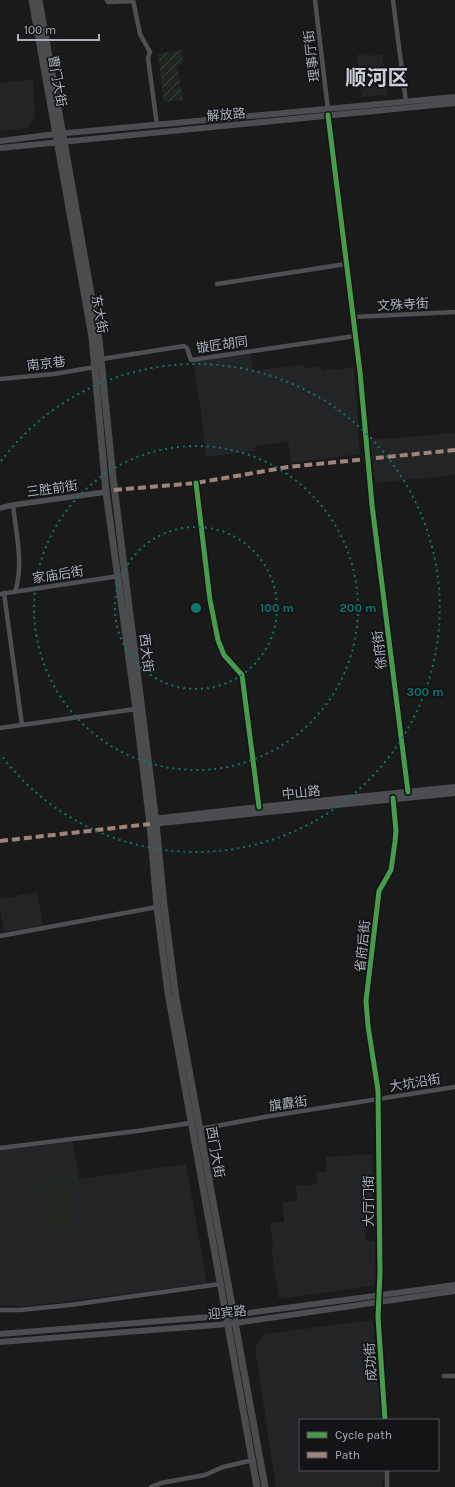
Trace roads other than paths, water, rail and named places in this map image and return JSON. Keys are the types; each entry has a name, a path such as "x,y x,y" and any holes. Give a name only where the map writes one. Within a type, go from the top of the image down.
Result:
{"main road":[{"name":"曹门大街","path":"32,0 61,142"},
{"name":"曹门大街","path":"39,0 59,134"},
{"name":"解放路","path":"0,148 328,113 406,102 455,98"},
{"name":"解放路","path":"0,141 157,125 455,103"},
{"name":"东大街","path":"61,142 97,324 102,359 114,490"},
{"name":"东大街","path":"61,142 91,329 106,492"},
{"name":"西大街","path":"114,490 153,822"},
{"name":"西大街","path":"106,492 153,822"},
{"name":"中山路","path":"153,822 259,807 455,787"},
{"name":"中山路","path":"153,822 455,793"},
{"name":"西门大街","path":"153,822 157,907 168,993 220,1284 232,1324 265,1487"},
{"name":"西门大街","path":"153,822 171,961 184,1045 200,1129 230,1316"},
{"name":"迎宾路","path":"0,1342 232,1324 455,1285"},
{"name":"迎宾路","path":"0,1334 230,1316 455,1291"},
{"name":"西门大街","path":"232,1324 257,1487"}],"street":[{"path":"107,0 108,2 112,3 133,0 140,34 150,52 148,58 157,125"},
{"name":"理事厅街","path":"315,0 328,113"},
{"path":"393,0 406,102"},
{"name":"徐府街","path":"328,113 360,372 367,458 408,792"},
{"path":"217,284 346,264"},
{"name":"文殊寺街","path":"353,317 455,312"},
{"name":"镟匠胡同","path":"102,359 184,346 187,348 191,360 355,336"},
{"name":"南京巷","path":"0,379 62,373 95,367"},
{"path":"196,483 210,600 218,640 224,655 242,675 259,807"},
{"name":"三胜前街","path":"0,508 106,492"},
{"path":"13,505 19,565 18,583 15,592"},
{"name":"家庙后街","path":"2,594 119,576"},
{"path":"2,594 22,725"},
{"path":"0,728 136,709"},
{"name":"省府后街","path":"379,1099 368,1026 366,1001 379,891 390,870 395,842 396,831 393,798"},
{"path":"0,936 157,907"},
{"name":"大坑沿街","path":"379,1099 455,1087"},
{"name":"旗纛街","path":"200,1129 270,1116 379,1099"},
{"name":"大厅门街","path":"378,1299 380,1273 379,1099"},
{"path":"0,1148 191,1123"},
{"path":"0,1310 20,1310 70,1305 220,1284"},
{"name":"成功街","path":"378,1299 385,1419"},
{"path":"444,1376 455,1376"},
{"path":"151,1487 205,1475 224,1467 253,1460"},
{"path":"387,1471 387,1487"}],"district":[{"name":"顺河区","path":"377,78"}]}
